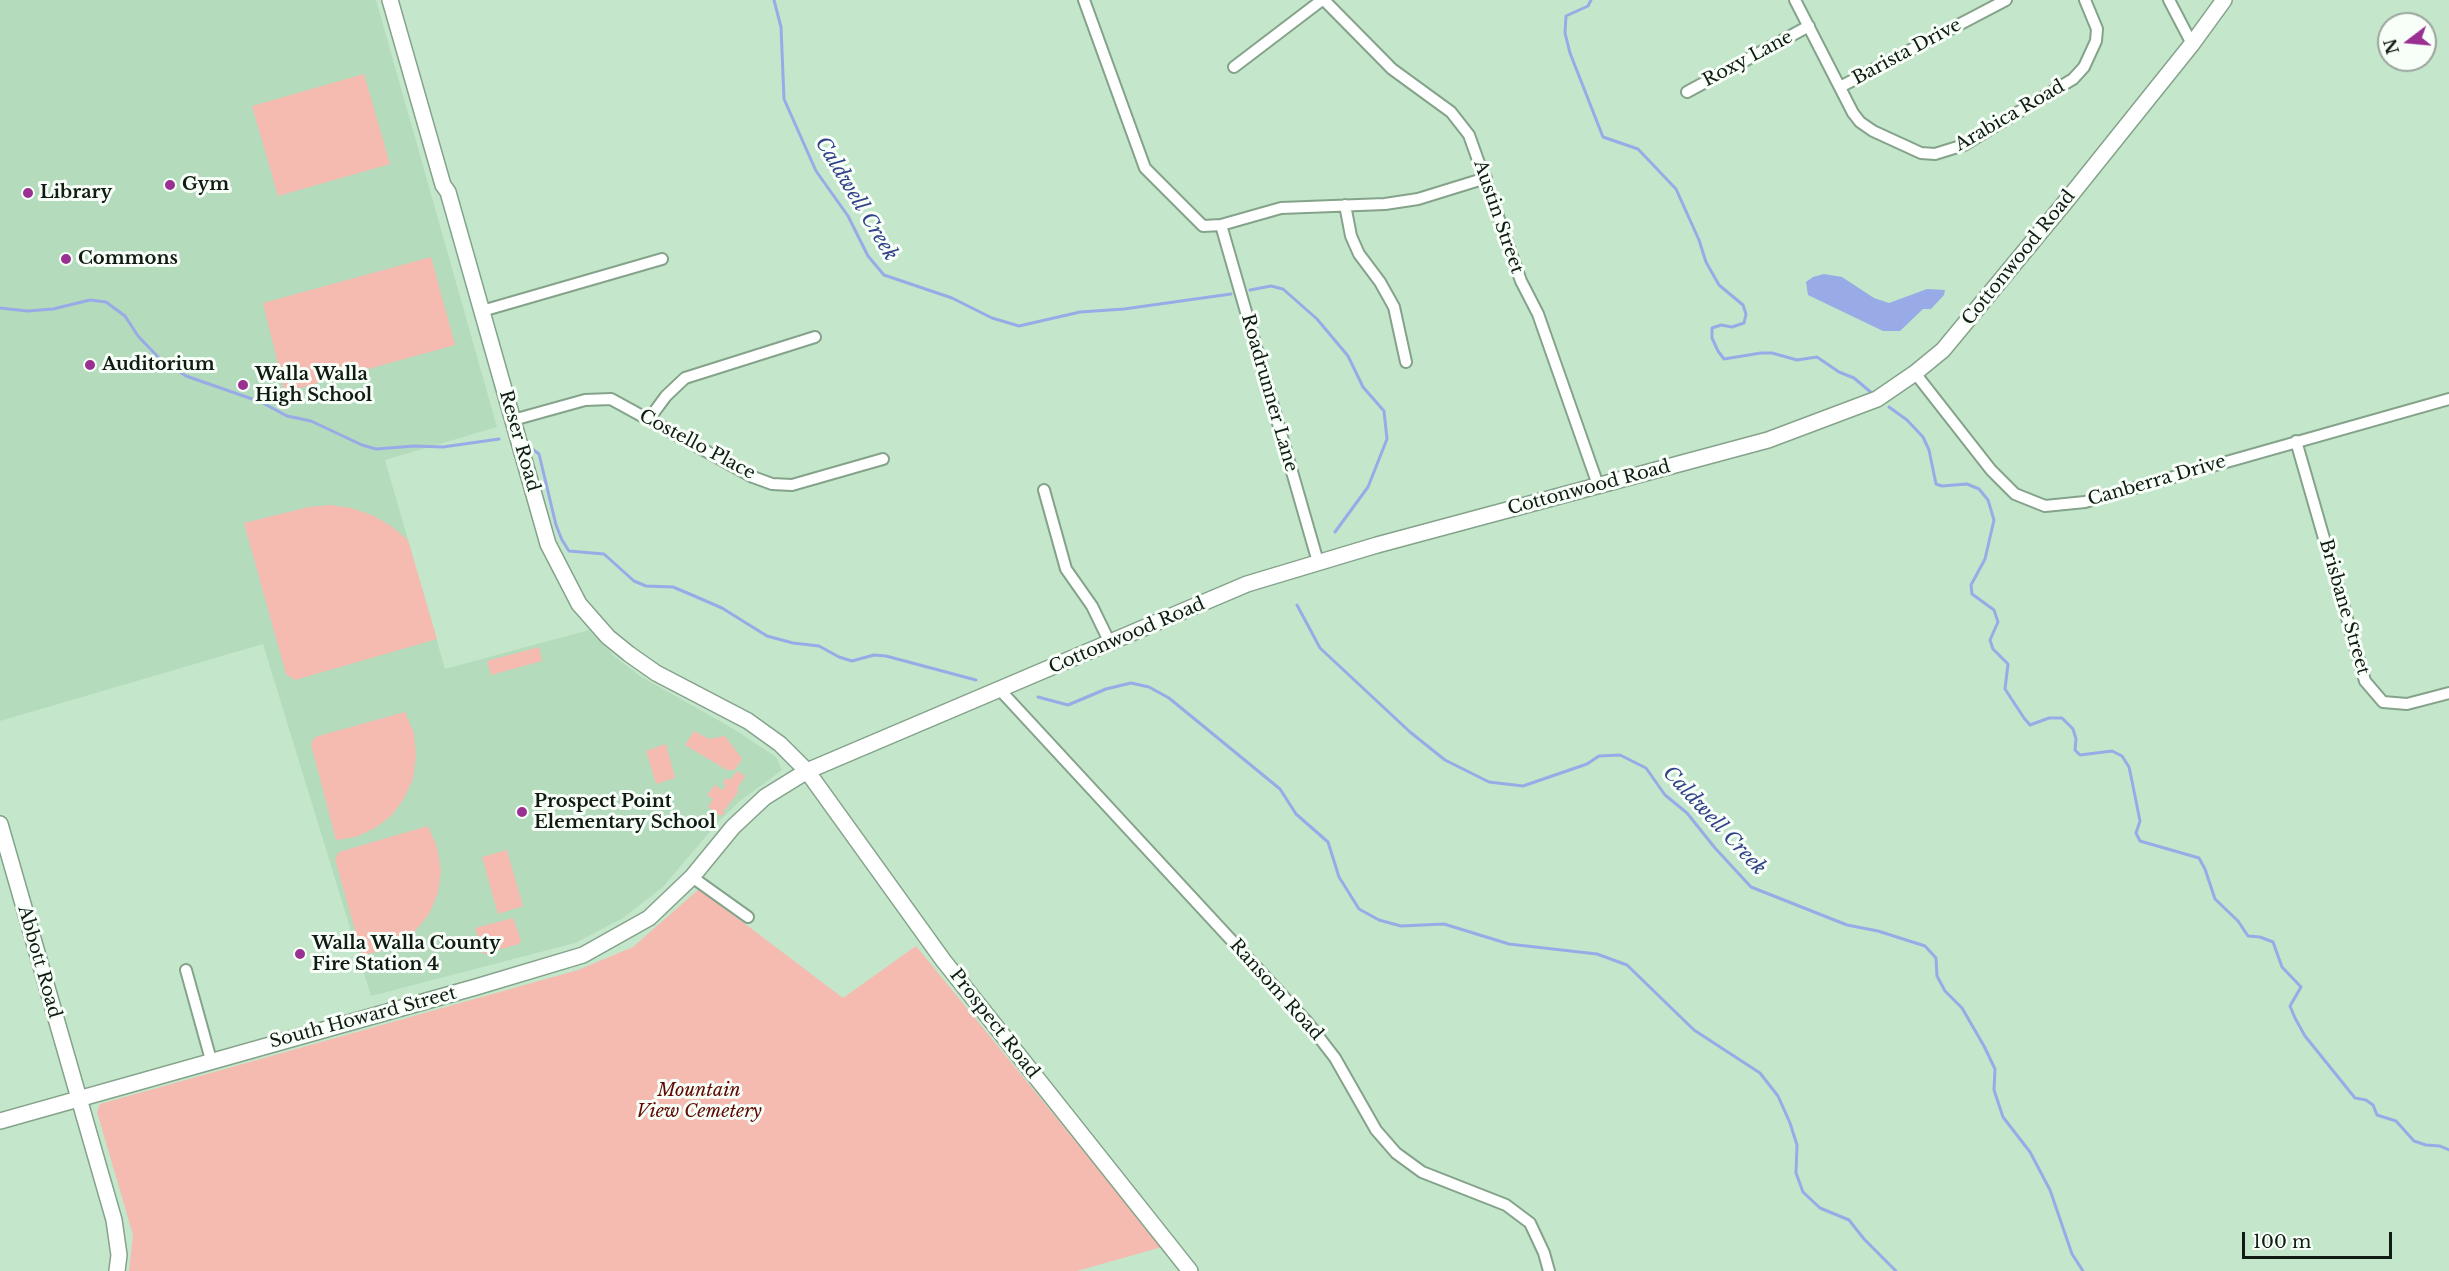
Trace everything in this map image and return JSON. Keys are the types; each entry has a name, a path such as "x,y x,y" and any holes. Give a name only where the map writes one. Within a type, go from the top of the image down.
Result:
{"main road":[{"name":"Reser Road","path":"390,0 548,544 579,604 608,637 629,654 656,673 748,721 780,744 807,771"},
{"name":"Cottonwood Road","path":"807,771 1247,584 1318,562 1768,440 1877,399 1943,350 1998,286 2192,44 2224,0"},
{"name":"South Howard Street","path":"0,1121 583,955 650,918 692,877 733,827 765,797 807,771"},
{"name":"Prospect Road","path":"807,771 943,960 1190,1271"},
{"name":"Abbott Road","path":"0,824 114,1220 119,1255 117,1271"}],"street":[{"path":"1084,0 1145,168 1203,226 1221,225 1281,208 1418,200 1486,178"},
{"path":"1234,67 1323,0"},
{"name":"Austin Street","path":"1323,0 1392,69 1451,112 1469,135 1521,281 1538,314 1598,485"},
{"name":"Arabica Road","path":"1795,0 1853,113 1860,122 1873,131 1921,153 1935,154 1964,145 2073,79 2084,67 2096,41 2097,29 2085,0"},
{"name":"Barista Drive","path":"1840,87 2006,0"},
{"path":"2169,0 2192,44"},
{"name":"Roxy Lane","path":"1688,92 1809,26"},
{"path":"1345,205 1351,236 1359,254 1380,282 1394,307 1406,362"},
{"name":"Roadrunner Lane","path":"1221,225 1318,562"},
{"path":"482,311 662,259"},
{"path":"650,419 666,396 686,378 815,337"},
{"name":"Canberra Drive","path":"1915,373 1991,470 2015,494 2045,506 2085,502 2449,399"},
{"name":"Costello Place","path":"513,420 585,400 611,399 753,477 772,484 792,485 883,459"},
{"name":"Brisbane Street","path":"2296,441 2365,681 2383,702 2408,705 2449,693"},
{"path":"1044,490 1066,569 1092,606 1110,643"},
{"name":"Ransom Road","path":"1000,690 1308,1023 1335,1059 1376,1130 1396,1153 1422,1172 1506,1205 1530,1223 1544,1253 1549,1271"},
{"path":"692,877 748,917"},
{"path":"186,970 211,1060"}],"shaded area":[{"name":"Walla Walla High School","path":"0,0 376,0 497,427 385,460 445,669 589,630 614,656 640,676 732,728 776,757 782,770 740,801 718,822 663,887 623,918 575,943 371,996 263,644 0,721"}],"green space":[{"path":"364,74 390,164 278,196 252,106"},
{"path":"431,257 455,345 285,392 263,303"},
{"path":"330,505 351,508 372,515 391,526 408,540 437,639 295,680 286,674 244,523 309,507"},
{"path":"539,647 542,661 491,675 487,661"},
{"path":"405,712 414,733 416,756 413,779 403,800 391,816 375,828 356,837 336,840 311,744 315,737"},
{"path":"694,731 709,739 725,736 742,759 735,770 727,770 685,745"},
{"path":"666,744 675,778 656,784 646,751"},
{"path":"737,771 745,776 737,789 739,791 724,811 724,815 719,815 708,807 713,799 707,795 715,785 722,790 726,786 723,783 726,778 730,780"},
{"path":"428,826 437,847 441,870 438,893 429,914 416,930 400,943 382,951 362,955 335,859 339,852"},
{"path":"507,850 523,906 498,914 482,857"},
{"name":"Mountain View Cemetery","path":"699,889 843,998 916,946 1162,1247 1077,1271 129,1271 133,1235 97,1112 100,1104 578,970 633,947"},
{"path":"513,918 521,940 519,944 483,954 475,928"}],"water":[{"path":"1824,274 1842,277 1874,298 1889,303 1927,289 1945,290 1944,295 1931,309 1923,309 1900,331 1883,331 1808,295 1806,282"}],"waterway":[{"name":"Caldwell Creek","path":"774,0 781,27 784,99 816,171 848,216 868,256 884,275 952,298 992,318 1019,326 1080,312 1124,309 1231,294"},
{"path":"1591,0 1588,6 1566,16 1565,33 1570,53 1603,137 1638,149 1676,189 1699,240 1706,262 1719,285 1743,305 1746,314 1744,323 1732,327 1721,325 1712,328 1712,338 1718,351 1724,359 1761,353 1772,353 1797,360 1817,357 1839,372 1854,378 1873,394"},
{"name":"Caldwell Creek","path":"1250,290 1271,286 1283,289 1317,319 1348,356 1363,387 1384,411 1387,439 1368,487 1335,532"},
{"path":"0,308 27,311 53,309 90,300 106,302 125,316 138,336 159,358 186,376 261,402 287,416 311,421 362,445 376,449 414,446 443,447 499,439"},
{"path":"1889,407 1907,420 1923,437 1929,450 1936,484 1942,486 1967,484 1979,489 1988,500 1994,520 1985,559 1971,585 1972,594 1994,610 1998,622 1990,640 1993,649 2008,664 2005,689 2024,718 2030,725 2049,718 2062,718 2073,729 2076,739 2075,750 2080,755 2112,751 2122,756 2129,767 2132,781 2140,821 2136,833 2140,841 2199,858 2215,899 2238,921 2248,936 2260,937 2273,942 2282,967 2301,987 2290,1006 2295,1018 2305,1036 2355,1098 2366,1100 2373,1105 2377,1115 2396,1121 2414,1141 2449,1150"},
{"path":"531,448 539,454 556,525 569,551 604,554 634,581 646,586 673,587 722,608 767,636 793,643 819,646 852,661 874,655 886,656 976,680"},
{"name":"Caldwell Creek","path":"1297,605 1320,648 1410,732 1445,760 1489,782 1523,786 1587,764 1599,756 1620,755 1646,768 1665,795 1687,813 1751,887 1847,925 1878,931 1925,946 1936,958 1937,976 1945,991 1962,1008 1984,1046 1995,1069 1994,1090 2003,1117 2030,1152 2050,1190 2072,1254 2083,1271"},
{"path":"1038,697 1068,705 1106,689 1131,683 1149,687 1169,698 1280,789 1296,814 1328,842 1339,877 1359,909 1379,920 1401,926 1444,924 1509,944 1597,954 1627,965 1694,1030 1760,1073 1778,1096 1790,1123 1797,1145 1796,1173 1803,1192 1820,1208 1849,1220 1864,1239 1896,1271"}],"place":[{"name":"Gym","path":"170,185"},
{"name":"Library","path":"28,193"},
{"name":"Commons","path":"66,259"},
{"name":"Auditorium","path":"90,365"},
{"name":"Walla Walla High School","path":"243,385"},
{"name":"Prospect Point Elementary School","path":"522,812"},
{"name":"Walla Walla County Fire Station 4","path":"300,954"}]}
